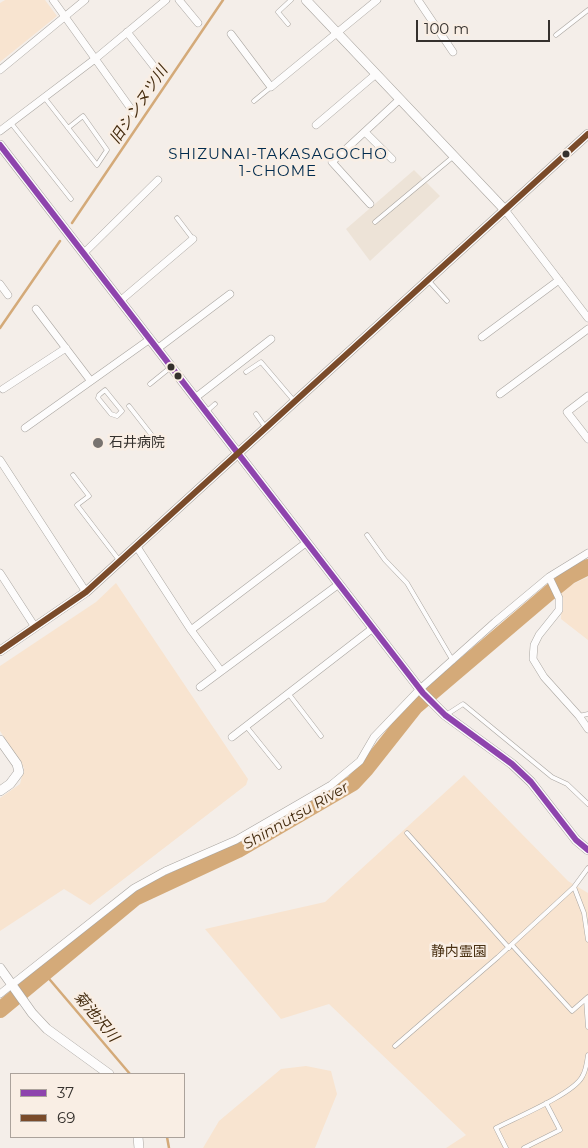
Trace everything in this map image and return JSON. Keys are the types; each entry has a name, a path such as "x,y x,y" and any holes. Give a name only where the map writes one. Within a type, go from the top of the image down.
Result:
{"street":[{"path":"53,0 134,113"},
{"path":"0,70 85,0"},
{"path":"0,131 95,58 166,0"},
{"path":"179,0 198,23"},
{"path":"306,0 505,210 588,318"},
{"path":"231,34 271,87 377,0"},
{"path":"418,0 453,52"},
{"path":"127,32 159,73"},
{"path":"316,125 376,74"},
{"path":"370,204 332,162 400,99"},
{"path":"365,132 392,159"},
{"path":"0,651 86,592 588,134"},
{"path":"0,145 422,691 445,715 512,764 531,782 576,840 588,850"},
{"path":"84,253 158,180"},
{"path":"120,301 193,239"},
{"path":"482,337 559,280"},
{"path":"0,284 8,295"},
{"path":"157,349 230,294"},
{"path":"36,309 90,380"},
{"path":"500,394 588,329"},
{"path":"25,428 150,339"},
{"path":"195,398 270,339"},
{"path":"3,389 66,348"},
{"path":"588,396 567,412 588,439"},
{"path":"0,460 86,592"},
{"path":"192,630 307,542"},
{"path":"137,547 221,671"},
{"path":"0,994 134,888 165,871 236,840 331,785 360,762 374,737 495,622 588,553"},
{"path":"0,573 35,627"},
{"path":"550,580 559,598 559,610 538,635 534,646 533,659 544,677 580,716 588,729"},
{"path":"200,687 339,584"},
{"path":"232,737 373,628"},
{"path":"0,740 17,764 19,772 16,779 0,791"},
{"path":"0,968 22,1001 47,1029 108,1073"}],"lane":[{"path":"288,24 278,12 291,0"},
{"path":"556,35 588,10"},
{"path":"254,101 271,87"},
{"path":"44,97 68,128 97,165 107,150 83,116 68,128"},
{"path":"10,123 71,199"},
{"path":"375,222 454,156"},
{"path":"177,218 193,239"},
{"path":"428,280 447,301"},
{"path":"246,372 262,362 295,402"},
{"path":"150,384 171,367"},
{"path":"105,390 122,411 116,416 111,414 98,398 98,395 105,390"},
{"path":"206,412 215,404"},
{"path":"128,406 161,446"},
{"path":"256,414 266,428"},
{"path":"73,475 89,496 77,505 120,562"},
{"path":"367,535 385,560 406,583 453,661"},
{"path":"288,693 322,736"},
{"path":"445,715 463,704 552,777 567,784 588,804"},
{"path":"580,716 588,714"},
{"path":"246,726 279,767"},
{"path":"407,833 572,1011 587,998"},
{"path":"395,1046 510,946 574,887 588,868"},
{"path":"574,887 584,913 588,940"},
{"path":"587,998 588,1026"},
{"path":"506,1148 496,1128 568,1092 582,1079 588,1055"},
{"path":"524,1148 560,1130 546,1103"}],"shaded area":[{"path":"414,170 440,196 370,261 346,229"}],"green space":[{"path":"5,0 45,0 57,16 0,62 0,3"},
{"path":"588,577 588,640 561,619 562,589"},
{"path":"116,583 248,779 246,785 90,905 64,889 0,931 0,798 20,784 24,768 0,731 0,666 96,602"},
{"name":"静内霊園","path":"464,775 568,881 588,893 588,1148 446,1148 466,1135 329,1004 281,1019 205,929 325,902"},
{"path":"306,1066 331,1071 337,1094 315,1148 203,1148 219,1121 281,1069"}],"waterway":[{"name":"旧シンヌツ川","path":"72,223 223,0"},
{"name":"旧シンヌツ川","path":"0,328 60,241"},
{"name":"Shinnutsu River","path":"0,1010 135,898 238,850 353,783 415,707 570,576 588,567"},
{"name":"菊池沢川","path":"45,974 129,1073"},
{"name":"菊池沢川","path":"167,1138 169,1148"}],"transit line":[{"name":"69","path":"0,651 86,592 588,134"},
{"name":"37","path":"0,145 423,693 445,715 512,764 531,782 576,840 588,850"}],"place":[{"name":"石井病院","path":"98,443"}],"district":[{"name":"SHIZUNAI-TAKASAGOCHO 1-CHOME","path":"278,164"}]}
